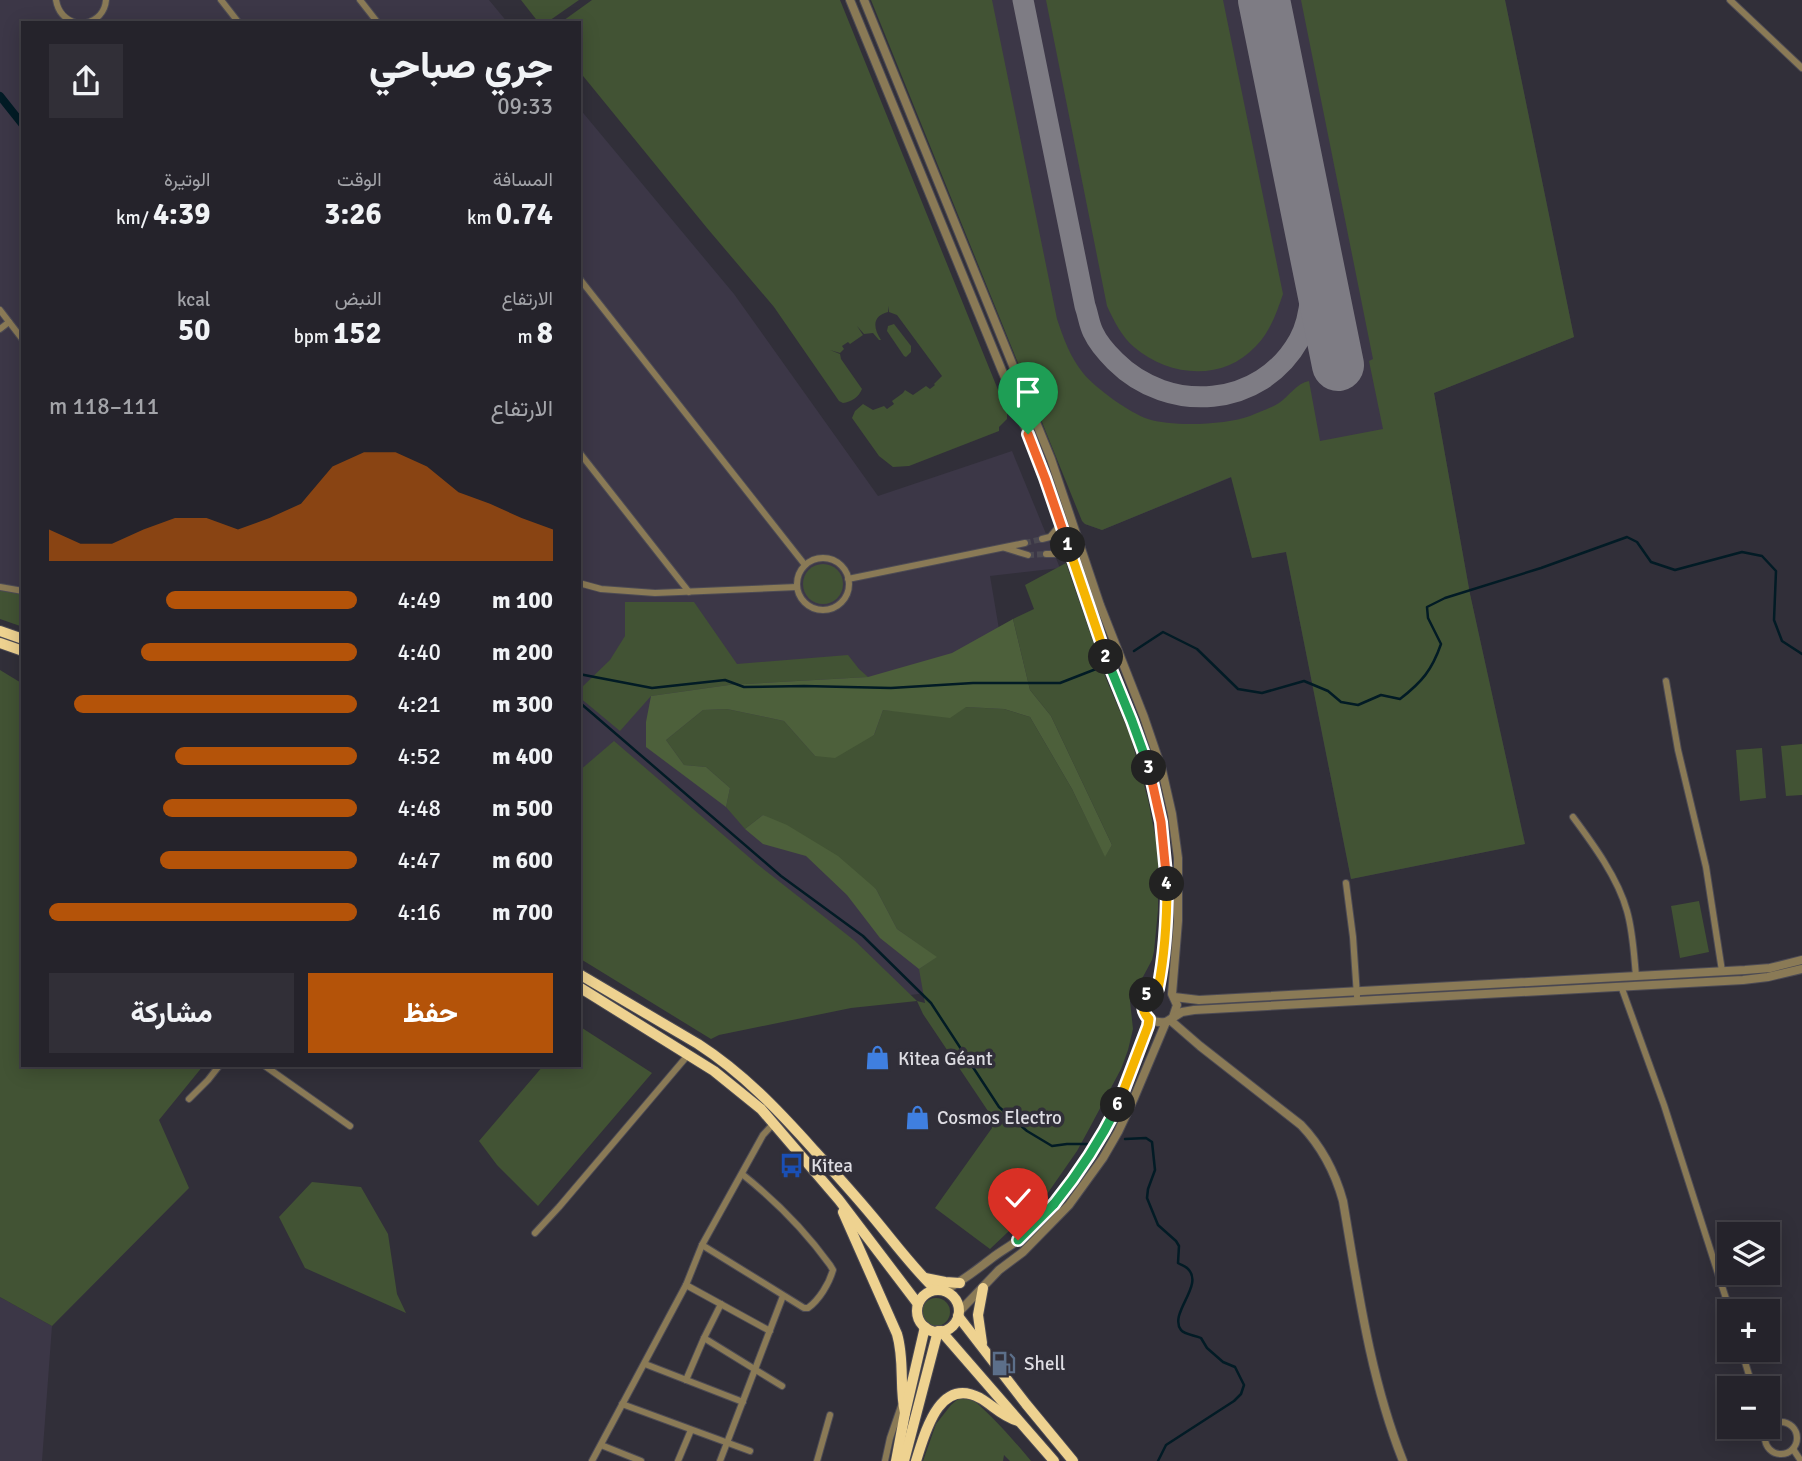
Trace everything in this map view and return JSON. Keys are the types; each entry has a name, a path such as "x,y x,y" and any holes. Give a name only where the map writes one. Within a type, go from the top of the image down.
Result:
{"highway":[{"path":"0,631 21,638"},
{"path":"0,643 21,650"},
{"path":"581,975 717,1056 773,1105 820,1156 923,1278 954,1297 958,1305 958,1315 951,1326 939,1331"},
{"path":"581,988 728,1081 761,1109 839,1200 918,1304"},
{"path":"839,1200 897,1334 903,1361 902,1402 905,1413"},
{"path":"923,1278 960,1283"},
{"path":"983,1289 978,1315 984,1349"},
{"path":"940,1290 925,1294 918,1304 920,1322 925,1327 939,1331 1054,1461"},
{"path":"958,1315 1026,1405 1073,1461"},
{"path":"896,1461 925,1327"},
{"path":"904,1461 939,1331"},
{"path":"916,1461 934,1413 950,1395 972,1395 1003,1415 1021,1422"}],"street":[{"path":"56,0 60,13 71,21"},
{"path":"98,20 106,0"},
{"path":"221,0 237,21"},
{"path":"360,0 376,21"},
{"path":"850,0 1023,421 1101,645 1141,744 1158,802 1167,883 1166,938 1158,989"},
{"path":"864,0 1056,473 1113,640 1156,749 1168,792 1179,880 1173,995 1177,1005 1118,1132 1069,1205 1023,1252 999,1270 958,1315"},
{"path":"1730,0 1802,68"},
{"path":"581,281 805,565"},
{"path":"0,310 21,337"},
{"path":"0,329 9,322"},
{"path":"1023,421 1033,416"},
{"path":"1028,434 1038,429"},
{"path":"581,455 690,592"},
{"path":"1061,524 1046,538 1068,547"},
{"path":"848,579 1025,543"},
{"path":"1004,547 1028,555"},
{"path":"1046,554 1064,554 1072,559"},
{"path":"819,558 841,565 848,579 849,587 842,602 827,610 811,607 799,596 798,575 805,565 819,558"},
{"path":"581,584 625,592 797,587"},
{"path":"0,587 21,591"},
{"path":"1666,681 1678,750 1706,867 1722,971"},
{"path":"1573,817 1600,855 1624,901 1630,925 1636,976"},
{"path":"1346,883 1357,1001"},
{"path":"1802,960 1770,968 1199,1000 1158,989 1150,992 1144,999 1144,1012 1149,1019 1157,1023 1182,1012 1195,1010 1743,980 1802,969"},
{"path":"1621,986 1664,1105 1726,1299"},
{"path":"940,1290 960,1283 1018,1240 1054,1205 1102,1138 1118,1105 1149,1019"},
{"path":"1169,1020 1301,1125 1331,1166 1343,1201 1372,1361 1384,1407 1403,1461"},
{"path":"535,1233 688,1055"},
{"path":"189,1099 218,1067"},
{"path":"266,1067 350,1126"},
{"path":"592,1461 686,1285 702,1245 763,1135 774,1123"},
{"path":"702,1245 804,1308 817,1300 831,1278 833,1270 805,1233 783,1209 742,1174"},
{"path":"686,1285 770,1331"},
{"path":"720,1461 783,1296"},
{"path":"686,1380 721,1304"},
{"path":"704,1338 782,1386"},
{"path":"645,1364 743,1402"},
{"path":"885,1461 902,1402"},
{"path":"622,1404 750,1451"},
{"path":"817,1461 830,1415"},
{"path":"1780,1422 1794,1429 1797,1439 1781,1461"},
{"path":"678,1461 691,1430"},
{"path":"1766,1439 1766,1445 1774,1461"},
{"path":"600,1445 641,1461"},
{"path":"1769,1449 1778,1454 1791,1450"},
{"path":"1791,1450 1801,1461"}],"shaded area":[{"path":"0,0 489,0 506,21 21,21 21,597 0,592"},
{"path":"906,0 1505,0 1574,337 1434,393 1470,594 1525,844 1351,879 1286,552 1252,558 1232,477 1102,530 1085,524"},
{"path":"581,110 734,294 878,496 1012,451 1060,568 990,576 1001,641 1019,982 910,995 581,894"},
{"path":"0,1297 52,1326 42,1461 0,1461"}],"green space":[{"path":"521,0 579,0 549,21 537,21"},
{"path":"592,0 840,0 1007,412 1007,419 999,427 999,431 909,466 893,467 879,456 852,418 855,411 863,404 873,410 884,406 887,409 905,390 913,395 926,386 930,389 942,376 897,315 889,312 889,306 888,312 879,316 876,323 876,331 881,340 873,333 864,334 857,326 863,335 842,346 844,349 840,353 830,350 840,354 862,389 852,400 843,403 839,401 774,307 581,73 581,21 563,21"},
{"path":"871,0 992,0 1057,319 1071,354 1088,379 1141,416 1158,422 1184,424 1214,423 1250,416 1279,403 1297,387 1309,381 1320,441 1383,429 1369,361 1373,359 1301,0 1505,0 1574,337 1434,393 1470,594 1525,844 1351,879 1286,552 1252,558 1231,477 1102,530 1082,521"},
{"path":"1046,0 1223,0 1283,294 1265,335 1243,358 1228,366 1196,371 1163,365 1134,347 1112,317 1107,306"},
{"path":"894,324 911,346 911,352 906,357 887,331 888,326"},
{"path":"1066,563 1105,676 1130,735 1148,799 1158,863 1158,910 1154,951 1130,1001 1133,1029 1121,1069 1077,1151 1045,1197 990,1249 935,1208 992,1128 988,1111 917,1001 925,1003 919,969 936,957 897,929 876,889 763,815 745,829 726,807 730,788 706,767 684,765 666,740 703,710 727,709 784,721 815,756 874,735 883,710 908,712 966,707 1004,709 1030,717 1072,789 1105,856 1112,845 1051,716 1030,690 1013,619 1034,609 1025,585"},
{"path":"823,564 837,570 843,584 837,598 823,604 809,598 803,584 809,570"},
{"path":"0,586 21,591 21,626 0,619"},
{"path":"625,602 694,602 737,664 848,655 868,677 729,685 651,696 620,731 581,699 581,688 610,660 625,636"},
{"path":"1013,619 1030,690 1051,716 1112,845 1105,857 1072,789 1030,717 1004,709 966,707 950,718 883,710 874,735 835,758 815,756 784,721 727,709 703,710 666,740 684,765 706,767 730,788 726,807 646,747 646,722 651,696 729,685 868,677 952,653"},
{"path":"0,670 21,683 21,1067 202,1067 159,1120 189,1188 52,1326 0,1297"},
{"path":"614,741 757,864 855,941 917,1001 851,1008 719,1035 711,1039 581,959 581,769"},
{"path":"1802,744 1802,795 1786,796 1781,746"},
{"path":"1762,748 1766,798 1740,801 1736,750"},
{"path":"763,815 787,825 838,856 876,889 897,929 937,957 919,969 880,938 847,895 806,856 763,844 745,829"},
{"path":"1699,901 1709,952 1680,958 1671,906"},
{"path":"581,1027 652,1073 538,1206 497,1165 479,1141 542,1067 581,1067"},
{"path":"312,1182 361,1187 388,1234 397,1294 406,1313 305,1268 279,1217"},
{"path":"936,1298 946,1302 950,1312 946,1322 936,1326 926,1322 922,1312 926,1302"},
{"path":"965,1393 1000,1426 1031,1461 1010,1461 1004,1455 1003,1461 923,1461 936,1424"}],"waterway":[{"path":"0,96 21,122"},
{"path":"1134,651 1163,632 1197,649 1238,689 1262,693 1304,681 1328,691 1341,702 1358,705 1381,695 1400,699 1425,675 1441,644 1428,618 1427,607 1445,598 1627,537 1637,542 1651,562 1675,570 1742,552 1762,556 1776,571 1774,620 1782,641 1802,654"},
{"path":"581,674 652,688 725,680 744,687 891,688 973,683 1060,683 1096,669"},
{"path":"581,704 781,876 863,936 931,1003 999,1107 1027,1131 1052,1146 1087,1144"},
{"path":"1125,1139 1146,1138 1152,1142 1155,1170 1147,1198 1158,1225 1179,1246 1178,1263 1192,1275 1190,1290 1179,1315 1181,1330 1201,1338 1207,1348 1223,1362 1235,1367 1244,1385 1241,1394 1234,1401 1166,1445 1158,1461"}],"taxiway":[{"path":"1023,0 1090,326 1097,340 1115,361 1137,378 1161,390 1187,396 1213,396 1238,391 1262,380 1282,363 1299,340 1304,328 1311,286 1311,229"}],"runway":[{"path":"1264,0 1338,365"}],"tunnel":[{"path":"1025,543 1042,539"},
{"path":"1028,555 1046,554"}],"place":[{"name":"Kitea Géant","path":"878,1058"},
{"name":"Cosmos Electro","path":"917,1117"},
{"name":"Kitea","path":"791,1165"},
{"name":"Shell","path":"1004,1363"}],"route":[{"path":"1018,1240 1054,1205 1072,1181 1102,1138 1118,1105 1148,1026 1149,1019 1143,1007 1144,999 1150,992 1158,989 1166,938 1167,903 1166,863 1153,783 1132,721 1101,645 1028,434"}]}
